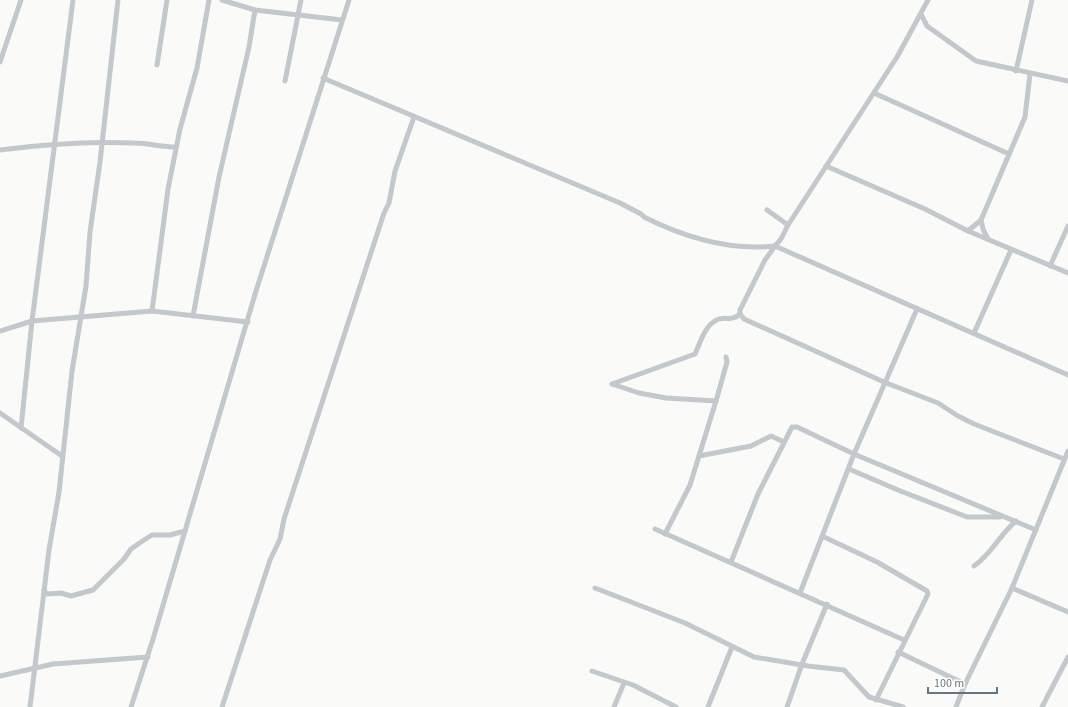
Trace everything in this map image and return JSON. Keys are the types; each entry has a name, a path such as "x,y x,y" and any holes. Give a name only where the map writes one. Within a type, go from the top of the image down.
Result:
{"street":[{"path":"21,428 32,321 73,0"},
{"path":"30,707 48,550 59,492 62,456 80,316 86,286 90,232 102,143 118,0"},
{"path":"157,65 167,0"},
{"path":"152,311 168,189 176,147 196,68 209,0"},
{"path":"222,0 255,10 342,20"},
{"path":"285,81 301,0"},
{"path":"131,707 148,657 323,78 349,0"},
{"path":"716,401 666,398 639,393 612,384 695,354 707,327 719,320 734,319 740,314 765,260 781,239 788,225 897,57 928,0"},
{"path":"1016,71 1032,0"},
{"path":"0,62 20,1"},
{"path":"194,316 219,177 249,47 255,10"},
{"path":"921,14 926,26 966,55 976,60 1016,71 1068,81"},
{"path":"968,231 981,220 1025,117 1030,74"},
{"path":"323,78 620,203 665,228 705,241 757,248 775,246 1068,375"},
{"path":"874,93 1009,154"},
{"path":"222,707 270,560 280,539 284,519 384,213 389,203 395,170 414,117"},
{"path":"0,150 54,144 102,143 136,143 176,147"},
{"path":"826,166 968,231 1068,274"},
{"path":"767,210 788,225"},
{"path":"981,220 983,229 989,240"},
{"path":"1050,266 1068,226"},
{"path":"974,333 1011,250"},
{"path":"800,593 854,454 917,309"},
{"path":"0,331 32,321 152,311 248,322"},
{"path":"740,314 744,319 884,382 938,403 974,424 1064,459"},
{"path":"665,534 689,488 727,362 726,356"},
{"path":"0,413 62,456"},
{"path":"731,562 758,494 792,427 797,427 854,454 930,484 1002,517 1036,530"},
{"path":"699,456 751,446 771,436 784,442"},
{"path":"956,707 965,684 1012,588 1068,450"},
{"path":"849,469 898,490 967,516 1002,517"},
{"path":"974,566 979,563 1001,536 1016,522"},
{"path":"655,529 827,604 904,640"},
{"path":"44,590 48,594 60,593 67,596 93,590 124,559 131,549 141,542 152,535 170,535 185,531"},
{"path":"822,536 876,562 927,591 928,594 898,652 876,700"},
{"path":"595,588 685,623 754,657 844,670 852,677 863,692 876,700 902,707"},
{"path":"1012,588 1068,612"},
{"path":"787,707 802,664 827,604"},
{"path":"708,707 732,647"},
{"path":"898,652 965,684"},
{"path":"0,676 34,667 53,664 148,657"},
{"path":"1042,707 1068,657"},
{"path":"592,671 647,691 676,707"},
{"path":"614,707 624,683"}]}
